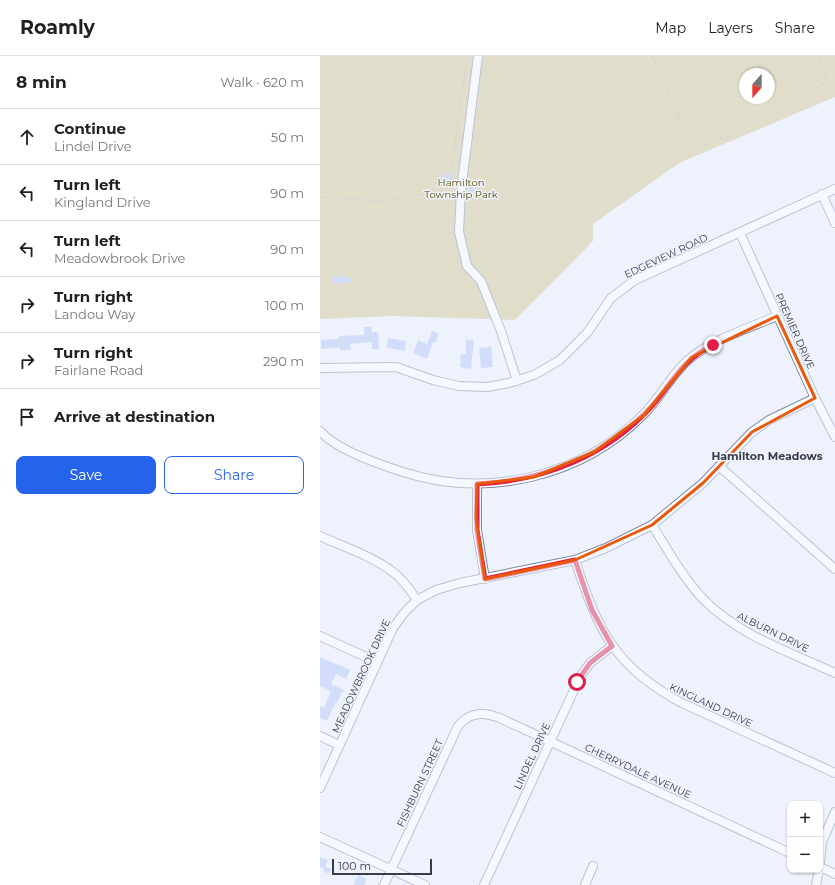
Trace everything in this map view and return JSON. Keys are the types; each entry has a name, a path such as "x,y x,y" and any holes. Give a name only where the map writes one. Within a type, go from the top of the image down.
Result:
{"street":[{"path":"478,56 461,191 459,232 467,266 481,281 501,331 516,381"},
{"name":"EDGEVIEW ROAD","path":"320,368 396,368 433,380 459,386 487,387 516,381 543,370 570,351 587,333 603,308 622,289 635,280 835,189"},
{"path":"822,194 835,223"},
{"name":"PREMIER DRIVE","path":"740,233 815,398 835,437"},
{"path":"320,431 334,442 394,470 433,480 477,484 516,481 534,477 590,455 616,438 644,414 682,366 692,357 713,345 777,316"},
{"name":"MEADOWBROOK DRIVE","path":"320,788 377,662 398,620 417,600 447,586 575,560 606,548 652,524 691,494 752,432 769,420 815,398"},
{"path":"720,466 835,569"},
{"path":"477,484 477,530 485,579"},
{"name":"ALBURN DRIVE","path":"652,524 686,578 715,610 749,634 835,673"},
{"path":"320,536 380,564 393,572 401,579 417,600"},
{"name":"KINGLAND DRIVE","path":"575,560 592,610 612,646 629,666 662,692 835,773"},
{"path":"320,636 377,662"},
{"name":"LINDEL DRIVE","path":"484,885 584,670 590,663 612,646"},
{"name":"CHERRYDALE AVENUE","path":"476,714 491,715 787,852"},
{"name":"FISHBURN STREET","path":"384,885 458,726 468,717 476,714"},
{"path":"320,736 339,745"},
{"path":"823,840 835,812"},
{"path":"320,837 425,885"},
{"path":"585,885 593,866"},
{"path":"823,868 835,874"},
{"path":"816,885 818,873"}],"path":[{"path":"320,198 385,201 441,190 443,172 451,172 467,56"},
{"path":"638,56 671,121 680,118"},
{"path":"652,56 680,118 697,146 702,146 732,135 823,84 826,81 826,77 820,56"}],"highlighted area":[{"path":"777,316 815,398 752,432 703,483 652,525 575,560 485,579 476,519 477,484 534,477 594,452 644,415 692,357"}],"green space":[{"name":"Hamilton Township Park","path":"320,56 835,56 835,97 679,163 593,224 593,241 515,320 393,316 320,319"}],"building":[{"path":"444,174 451,174 451,183 444,183"},
{"path":"477,188 477,197 466,197 467,189"},
{"path":"332,277 350,277 351,282 333,284"},
{"path":"364,327 371,327 372,332 378,332 379,349 372,349 372,342 350,344 351,350 340,350 340,347 321,349 321,340 339,339 339,336 364,335"},
{"path":"432,331 439,334 435,343 433,342 427,359 413,353 418,340 427,344"},
{"path":"388,338 406,341 405,351 387,348"},
{"path":"466,340 474,340 471,369 460,367 461,354 466,354"},
{"path":"491,347 493,367 481,368 479,348"},
{"path":"320,657 350,670 346,679 336,674 331,684 344,690 336,704 335,703 327,721 320,718 320,706 324,708 331,691 320,686"},
{"path":"320,857 328,860 325,867 331,869 329,874 323,871 324,868 320,867"},
{"path":"358,875 367,879 364,885 353,885"}],"district":[{"name":"Hamilton Meadows","path":"767,456"}],"route":[{"path":"577,682 590,663 602,652 612,646 592,610 575,560 545,568 485,579 477,537 477,484 494,484 534,477 566,466 586,457 616,438 633,424 655,402 682,366 713,345"}]}
